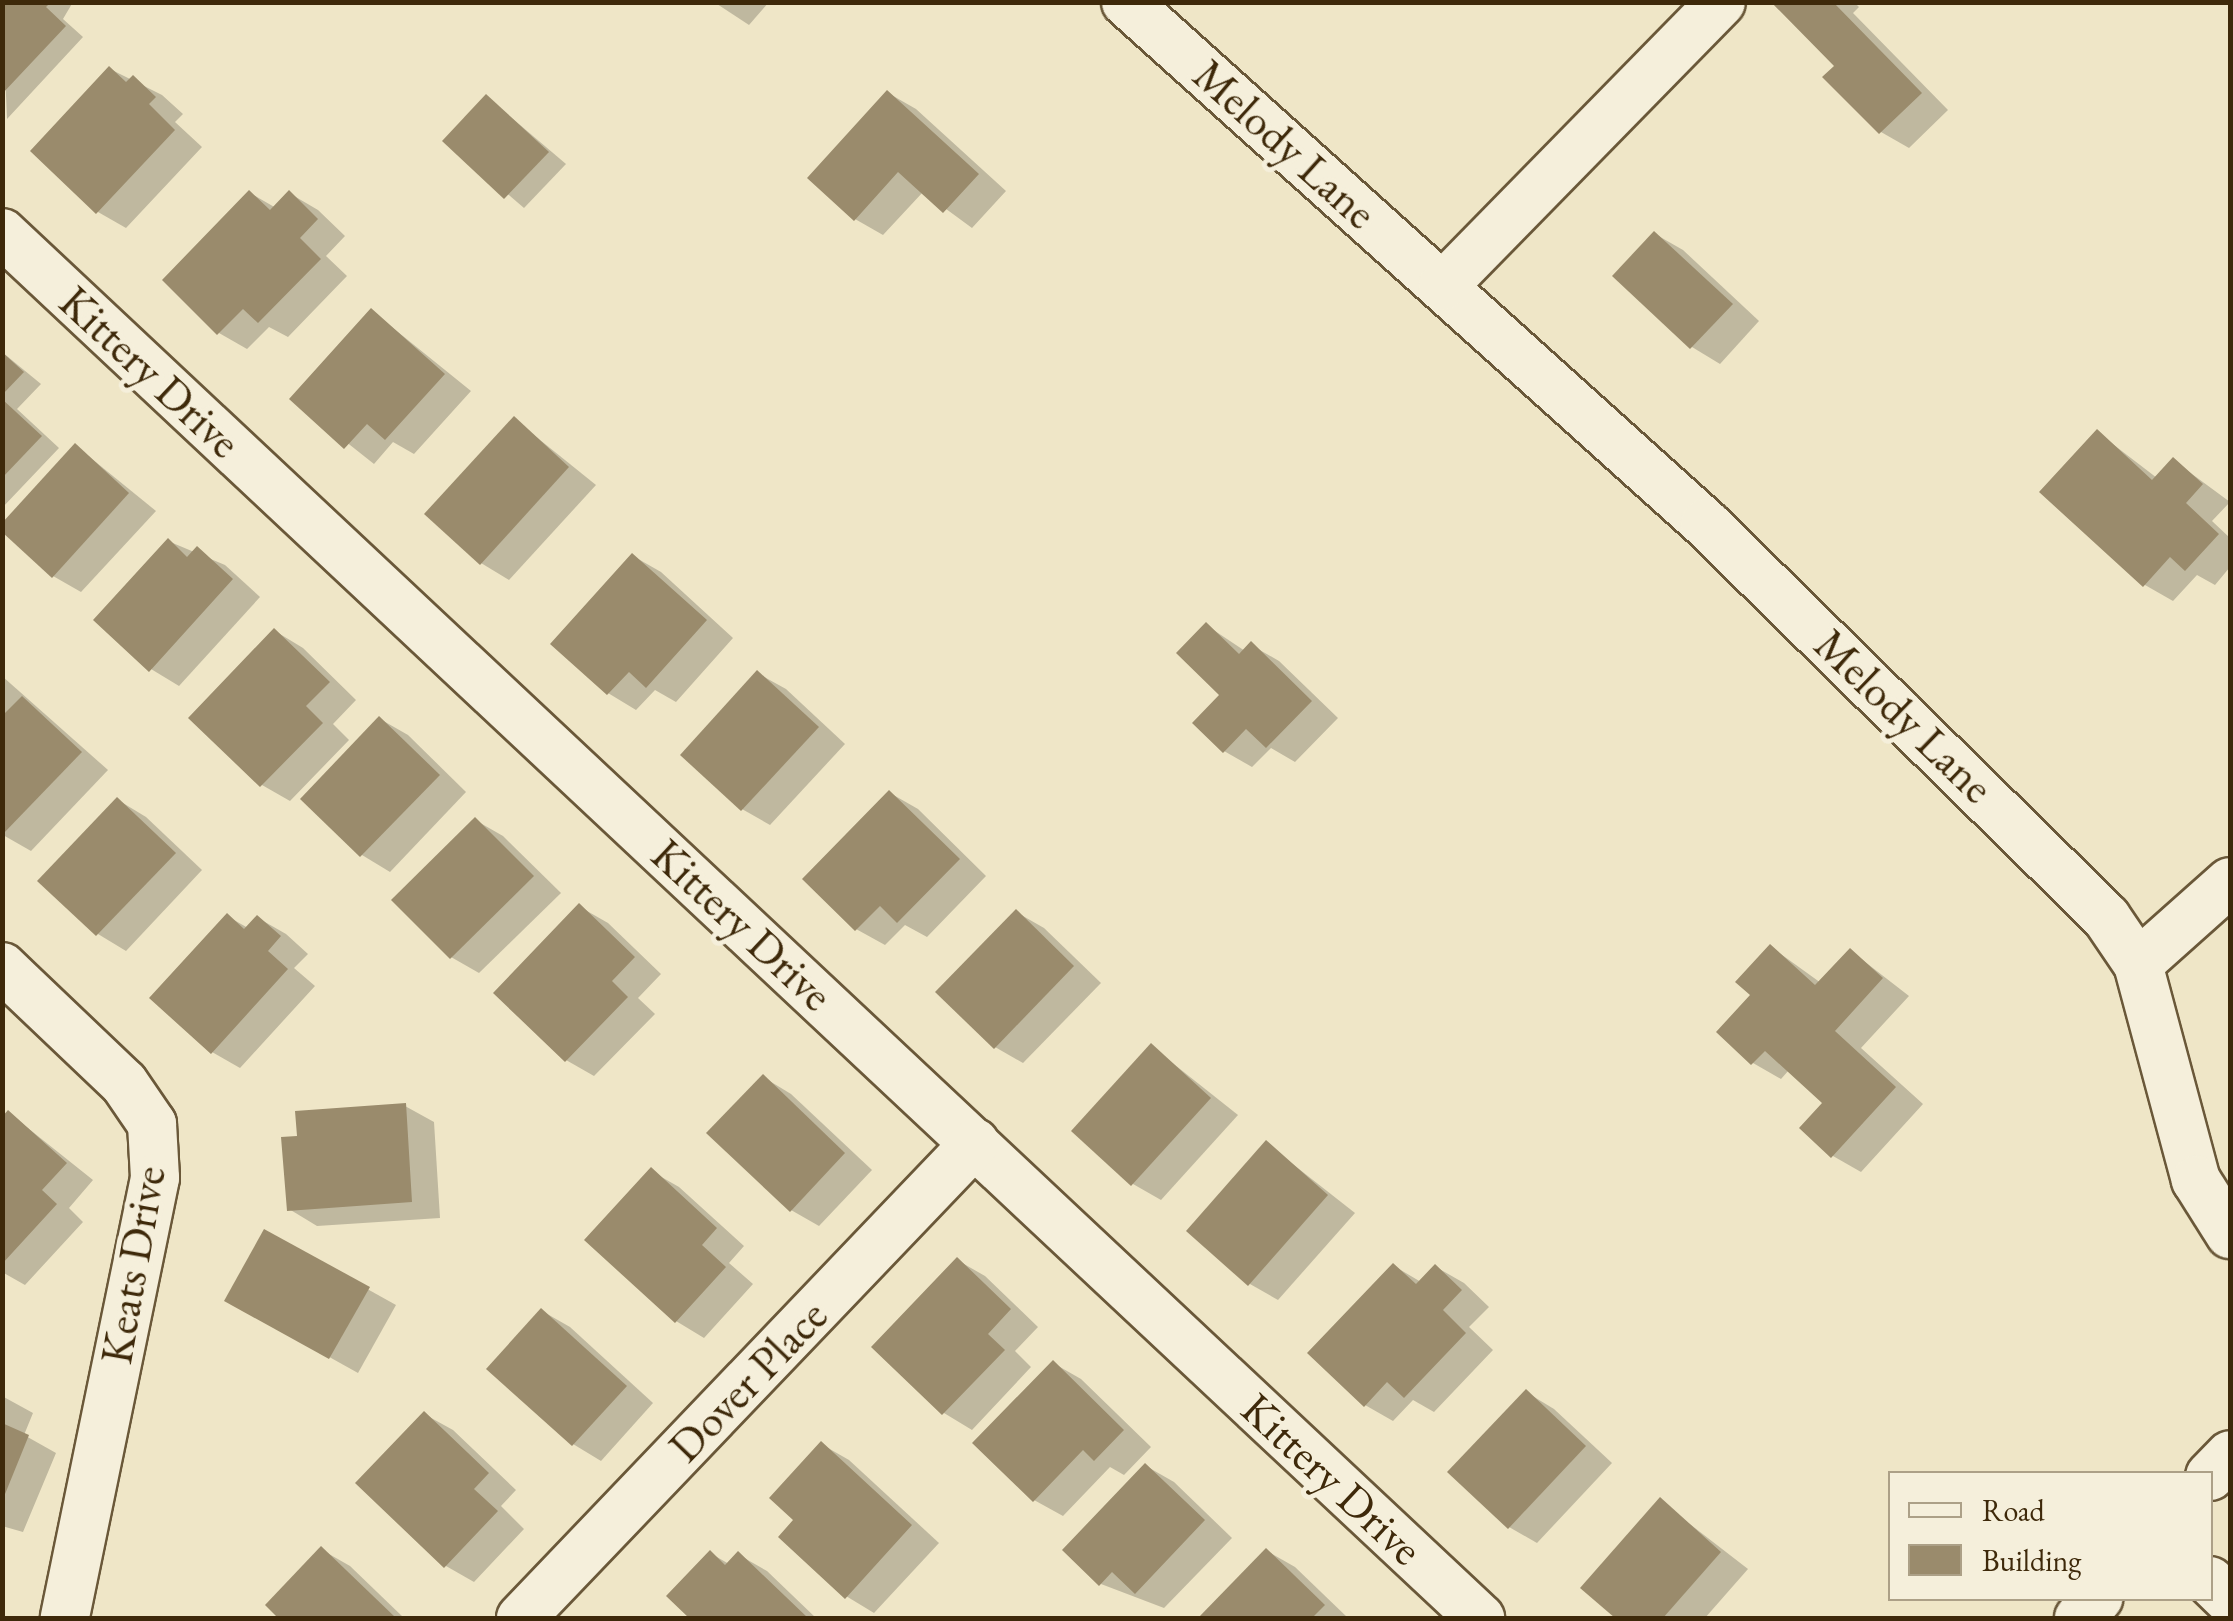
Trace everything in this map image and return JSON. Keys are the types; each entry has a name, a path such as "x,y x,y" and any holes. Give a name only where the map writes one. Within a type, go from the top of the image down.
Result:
{"street":[{"name":"Melody Lane","path":"1126,2 1705,523 2058,865 2138,964 2196,1180 2230,1234"},
{"path":"1444,286 1720,2"},
{"name":"Kittery Drive","path":"2,233 1480,1618"},
{"path":"2138,964 2230,882"},
{"name":"Keats Drive","path":"2,967 124,1083 152,1124 156,1178 65,1618"},
{"name":"Dover Place","path":"521,1618 976,1142"},
{"path":"2213,1473 2230,1454"}],"building":[{"path":"2,2 51,2 46,7 66,26 2,94"},
{"path":"1771,2 1833,2 1922,93 1879,134 1822,77 1834,66"},
{"path":"109,66 126,82 133,75 156,97 149,104 175,130 96,214 30,151"},
{"path":"887,90 979,174 943,213 898,172 854,221 807,178"},
{"path":"486,94 549,152 504,199 442,141"},
{"path":"249,190 270,210 289,190 318,219 300,238 321,259 258,323 243,309 217,335 162,280"},
{"path":"1654,231 1733,304 1690,349 1612,276"},
{"path":"371,308 445,374 385,440 367,424 344,449 289,399"},
{"path":"2,352 24,372 2,395"},
{"path":"2,399 42,436 2,478"},
{"path":"514,416 569,467 480,565 424,514"},
{"path":"2097,429 2152,480 2173,457 2203,484 2186,503 2219,534 2185,571 2170,557 2143,587 2039,492"},
{"path":"75,443 129,493 52,578 2,532 2,523"},
{"path":"168,538 187,557 197,546 233,579 149,672 93,620"},
{"path":"632,553 707,620 646,688 629,672 607,695 550,644"},
{"path":"1206,622 1239,654 1251,641 1312,701 1266,748 1246,729 1223,753 1192,723 1219,695 1176,653"},
{"path":"274,628 330,682 306,706 323,723 260,787 188,718"},
{"path":"757,670 819,727 741,811 680,755"},
{"path":"22,696 82,752 2,835 2,716"},
{"path":"379,716 440,775 360,857 300,799"},
{"path":"889,790 960,859 897,923 880,906 855,931 802,879"},
{"path":"117,797 176,853 96,936 37,881"},
{"path":"475,817 534,876 450,959 391,900"},
{"path":"579,903 635,957 612,981 628,997 565,1062 493,993"},
{"path":"1016,909 1074,966 994,1049 935,992"},
{"path":"227,913 244,929 257,915 281,936 268,951 288,969 211,1054 149,998"},
{"path":"1770,944 1815,985 1850,948 1883,978 1835,1031 1896,1087 1831,1158 1799,1128 1822,1103 1765,1051 1751,1065 1716,1032 1750,995 1735,982"},
{"path":"1151,1043 1211,1098 1131,1186 1071,1131"},
{"path":"763,1074 845,1153 790,1212 706,1133"},
{"path":"406,1103 412,1202 287,1211 281,1137 297,1136 295,1111"},
{"path":"8,1110 67,1163 42,1190 57,1204 2,1264 2,1117"},
{"path":"1266,1140 1328,1195 1248,1286 1186,1231"},
{"path":"651,1167 717,1228 702,1245 726,1267 675,1323 584,1240"},
{"path":"264,1229 370,1287 329,1359 224,1301"},
{"path":"957,1257 1011,1309 988,1334 1005,1350 942,1415 871,1347"},
{"path":"1393,1263 1416,1284 1435,1264 1462,1290 1443,1310 1466,1333 1404,1398 1387,1382 1364,1407 1307,1353"},
{"path":"541,1308 627,1386 572,1446 486,1369"},
{"path":"1053,1360 1124,1430 1094,1461 1083,1450 1033,1502 972,1443"},
{"path":"1526,1389 1586,1446 1508,1529 1447,1472"},
{"path":"424,1411 489,1473 474,1489 498,1511 444,1568 355,1483"},
{"path":"2,1423 29,1435 3,1499 2,1499"},
{"path":"821,1441 912,1525 845,1599 778,1537 793,1520 769,1498"},
{"path":"1145,1463 1205,1520 1135,1594 1112,1572 1099,1586 1062,1550"},
{"path":"1660,1497 1721,1552 1663,1618 1615,1618 1580,1588"},
{"path":"321,1546 396,1618 278,1618 265,1605"},
{"path":"1266,1548 1325,1605 1312,1618 1198,1618"},
{"path":"710,1550 725,1565 738,1551 808,1618 689,1618 666,1596"}]}
